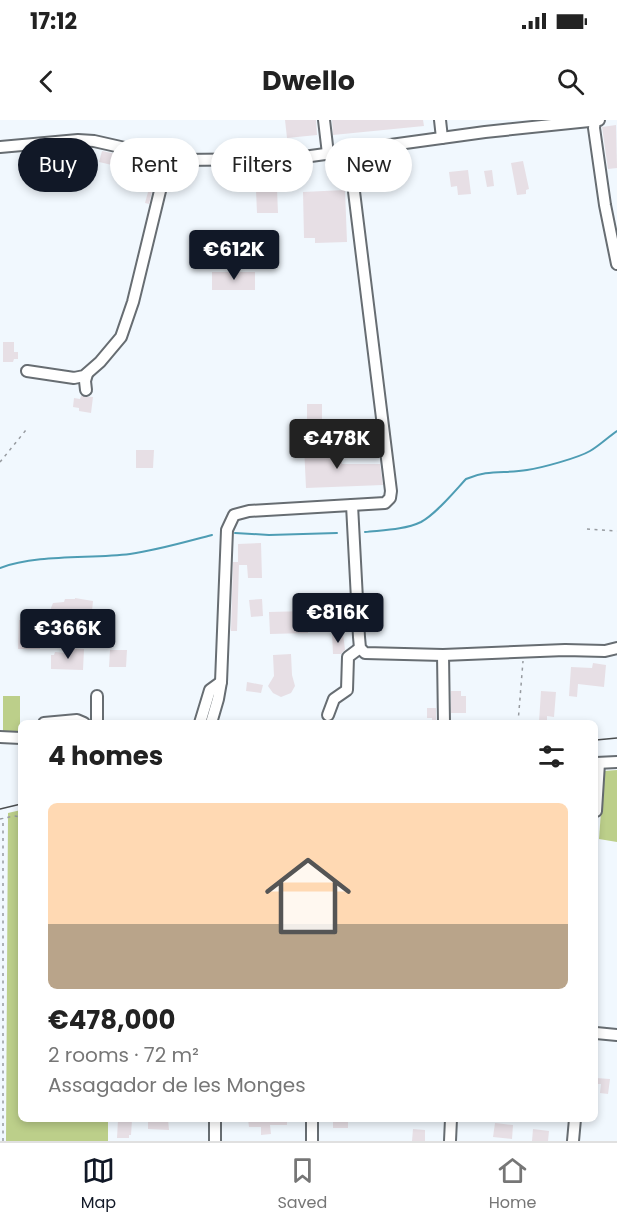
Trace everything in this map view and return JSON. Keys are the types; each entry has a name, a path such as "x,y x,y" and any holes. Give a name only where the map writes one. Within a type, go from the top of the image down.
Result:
{"street":[{"path":"324,120 326,138"},
{"path":"440,120 442,138"},
{"path":"412,142 597,120 594,128 605,205 617,264"},
{"path":"0,147 78,140 110,145"},
{"path":"199,159 289,159 325,154"},
{"path":"86,390 87,374 124,332 160,192"},
{"path":"212,720 221,682 226,530 234,515 249,511 385,503 390,498 391,491 354,192"},
{"path":"27,371 74,378 87,374"},
{"path":"352,506 360,648 365,653 443,655 524,651 596,651 617,648"},
{"path":"328,715 334,699 347,690 348,657 360,648"},
{"path":"443,655 444,720"},
{"path":"201,720 210,690 221,682"},
{"path":"97,696 97,720"},
{"path":"0,737 18,738"},
{"path":"598,763 617,762"},
{"path":"598,1033 617,1035"},
{"path":"215,1122 215,1141"},
{"path":"312,1122 312,1141"},
{"path":"450,1141 451,1122"},
{"path":"572,1122 573,1141"}],"path":[{"path":"0,462 26,430"},
{"path":"587,529 617,531"},
{"path":"518,720 524,651"},
{"path":"3,1141 2,819 18,817"}],"green space":[{"path":"3,696 20,696 18,734 3,734"},
{"path":"617,770 617,842 599,839 604,771"},
{"path":"18,811 18,1122 108,1122 108,1141 6,1141 8,813"}],"building":[{"path":"285,120 316,120 317,135 287,138"},
{"path":"332,120 423,120 424,126 333,135"},
{"path":"616,125 617,168 608,169 602,127"},
{"path":"102,151 110,153 110,165 99,162"},
{"path":"523,161 529,189 526,190 526,194 517,195 511,163"},
{"path":"468,170 471,194 458,195 457,186 451,187 449,172"},
{"path":"492,170 494,186 487,187 484,171"},
{"path":"148,192 152,192 149,204 145,203"},
{"path":"256,192 277,192 278,213 257,213"},
{"path":"303,192 345,192 347,242 315,243 315,238 304,238"},
{"path":"212,272 255,272 255,290 212,290"},
{"path":"3,342 14,342 14,352 18,352 18,359 14,359 13,362 3,362"},
{"path":"81,396 93,397 91,413 79,411 79,408 73,407 74,398 80,399"},
{"path":"307,404 322,404 322,427 307,426"},
{"path":"304,446 341,446 342,464 380,464 383,485 306,488"},
{"path":"136,450 154,450 153,468 136,468"},
{"path":"261,543 262,578 248,578 247,565 239,565 237,631 231,631 233,562 238,562 238,544"},
{"path":"75,598 93,601 92,611 69,611 69,621 53,624 51,608 53,603"},
{"path":"262,599 263,616 251,617 249,600"},
{"path":"308,611 308,633 270,634 269,612"},
{"path":"19,620 42,620 42,631 39,631 40,649 18,649"},
{"path":"343,633 345,650 341,654 333,654 332,634"},
{"path":"67,648 84,649 83,670 51,669 51,655 55,652 66,653"},
{"path":"110,650 127,650 126,667 109,667"},
{"path":"291,654 295,686 291,693 281,697 273,693 268,686 274,676 273,655"},
{"path":"593,663 606,665 604,687 578,684 577,697 569,696 571,667 592,668"},
{"path":"247,682 263,685 261,693 246,691"},
{"path":"451,691 461,691 461,696 466,696 466,713 451,713"},
{"path":"541,691 556,692 554,717 547,716 547,720 539,720"},
{"path":"427,708 436,708 436,720 427,718"},
{"path":"598,1078 610,1079 608,1094 600,1093 601,1084 598,1084"},
{"path":"118,1122 132,1122 129,1138 117,1138"},
{"path":"148,1122 168,1122 169,1130 148,1129"},
{"path":"248,1122 287,1122 287,1125 270,1125 271,1134 261,1135 261,1127 249,1127"},
{"path":"333,1122 348,1122 348,1128 333,1128"},
{"path":"495,1123 513,1125 512,1139 493,1137"},
{"path":"413,1129 425,1130 425,1141 412,1141"},
{"path":"533,1129 549,1131 548,1141 532,1141"}],"waterway":[{"path":"365,532 414,525 439,508 466,479 489,473 533,469 568,460 590,451 617,431"},
{"path":"235,533 269,535 337,533"},
{"path":"0,568 47,559 130,554 212,535"}],"tram line":[{"path":"598,740 617,738"},
{"path":"0,809 18,805"}]}
